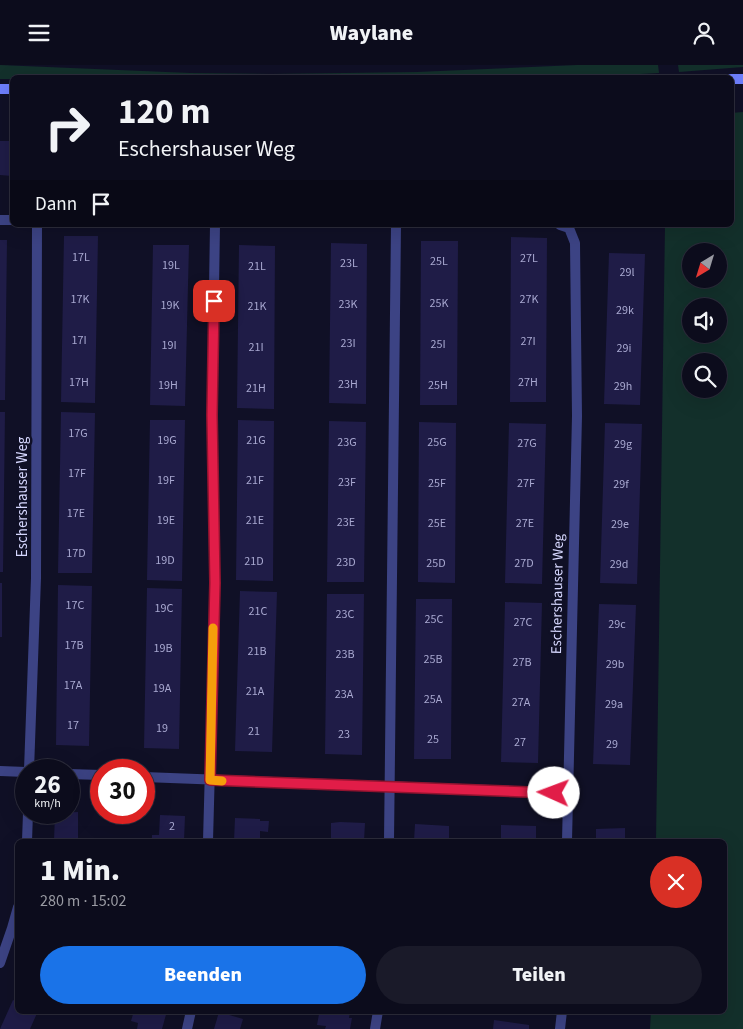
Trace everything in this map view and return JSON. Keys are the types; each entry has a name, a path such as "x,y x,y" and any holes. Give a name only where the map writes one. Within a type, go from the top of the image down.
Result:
{"street":[{"name":"Eschershauser Weg","path":"28,759 36,578 37,227"},
{"path":"208,839 215,583 212,415 215,227"},
{"path":"389,839 396,227"},
{"name":"Eschershauser Weg","path":"566,227 569,228 575,243 577,416 566,839"},
{"name":"Eschershauser Weg","path":"0,771 15,771"},
{"path":"155,778 567,793"},
{"path":"27,839 28,824"},
{"path":"0,963 15,918"},
{"path":"187,1029 191,1014"},
{"path":"376,1029 378,1014"},
{"path":"560,1029 562,1014"}],"green space":[{"path":"0,65 190,73 271,74 417,72 577,65 658,65 659,73 622,75 10,75 10,79 0,79"},
{"path":"678,65 743,65 743,67 679,72"},
{"path":"743,112 743,1029 650,1029 651,1014 727,1014 727,839 656,839 665,227 734,227 734,113"}],"building":[{"path":"0,141 10,141 10,176 0,175"},
{"path":"64,236 98,236 95,403 61,402"},
{"path":"511,237 547,238 546,402 510,402"},
{"path":"0,240 7,240 5,400 0,400"},
{"path":"421,241 458,241 457,405 420,405"},
{"path":"331,243 367,244 366,404 329,403"},
{"path":"153,245 189,245 185,406 150,405"},
{"path":"239,245 275,246 274,409 237,408"},
{"path":"609,253 645,254 640,405 604,404"},
{"path":"0,412 5,412 3,572 0,572"},
{"path":"61,412 95,413 92,573 58,573"},
{"path":"150,420 185,420 182,581 147,580"},
{"path":"238,420 274,421 273,581 236,580"},
{"path":"329,421 366,422 364,582 327,582"},
{"path":"419,422 456,423 455,583 418,582"},
{"path":"509,423 546,424 542,584 505,583"},
{"path":"605,423 642,424 637,584 600,583"},
{"path":"0,583 2,583 2,637 0,637"},
{"path":"58,585 92,586 89,746 56,745"},
{"path":"147,588 182,589 179,749 144,748"},
{"path":"240,591 277,592 272,752 235,751"},
{"path":"327,594 364,594 362,755 325,754"},
{"path":"416,599 452,599 451,759 414,759"},
{"path":"505,602 542,603 538,763 501,762"},
{"path":"599,604 636,605 630,765 593,764"},
{"path":"160,815 185,816 184,839 152,839 152,835 159,835"},
{"path":"235,818 269,821 268,832 260,831 260,839 234,839"},
{"path":"331,823 365,823 364,839 331,839"},
{"path":"55,824 78,824 78,839 54,839"},
{"path":"415,824 449,826 449,839 414,839"},
{"path":"501,825 536,826 536,839 501,839"},
{"path":"625,828 625,839 596,839 596,829"},
{"path":"13,1000 15,1001 15,1014 37,1014 30,1029 0,1029"},
{"path":"133,1014 166,1014 162,1029 137,1029 138,1023 131,1021"},
{"path":"218,1014 243,1019 240,1029 214,1029"},
{"path":"319,1014 350,1014 349,1018 352,1018 350,1029 325,1029 326,1026 317,1025"},
{"path":"494,1020 529,1025 529,1029 493,1029"}],"slow traffic":[{"path":"213,628 210,780 222,781"}],"route":[{"path":"214,301 212,415 215,583 210,780 554,793"}]}
